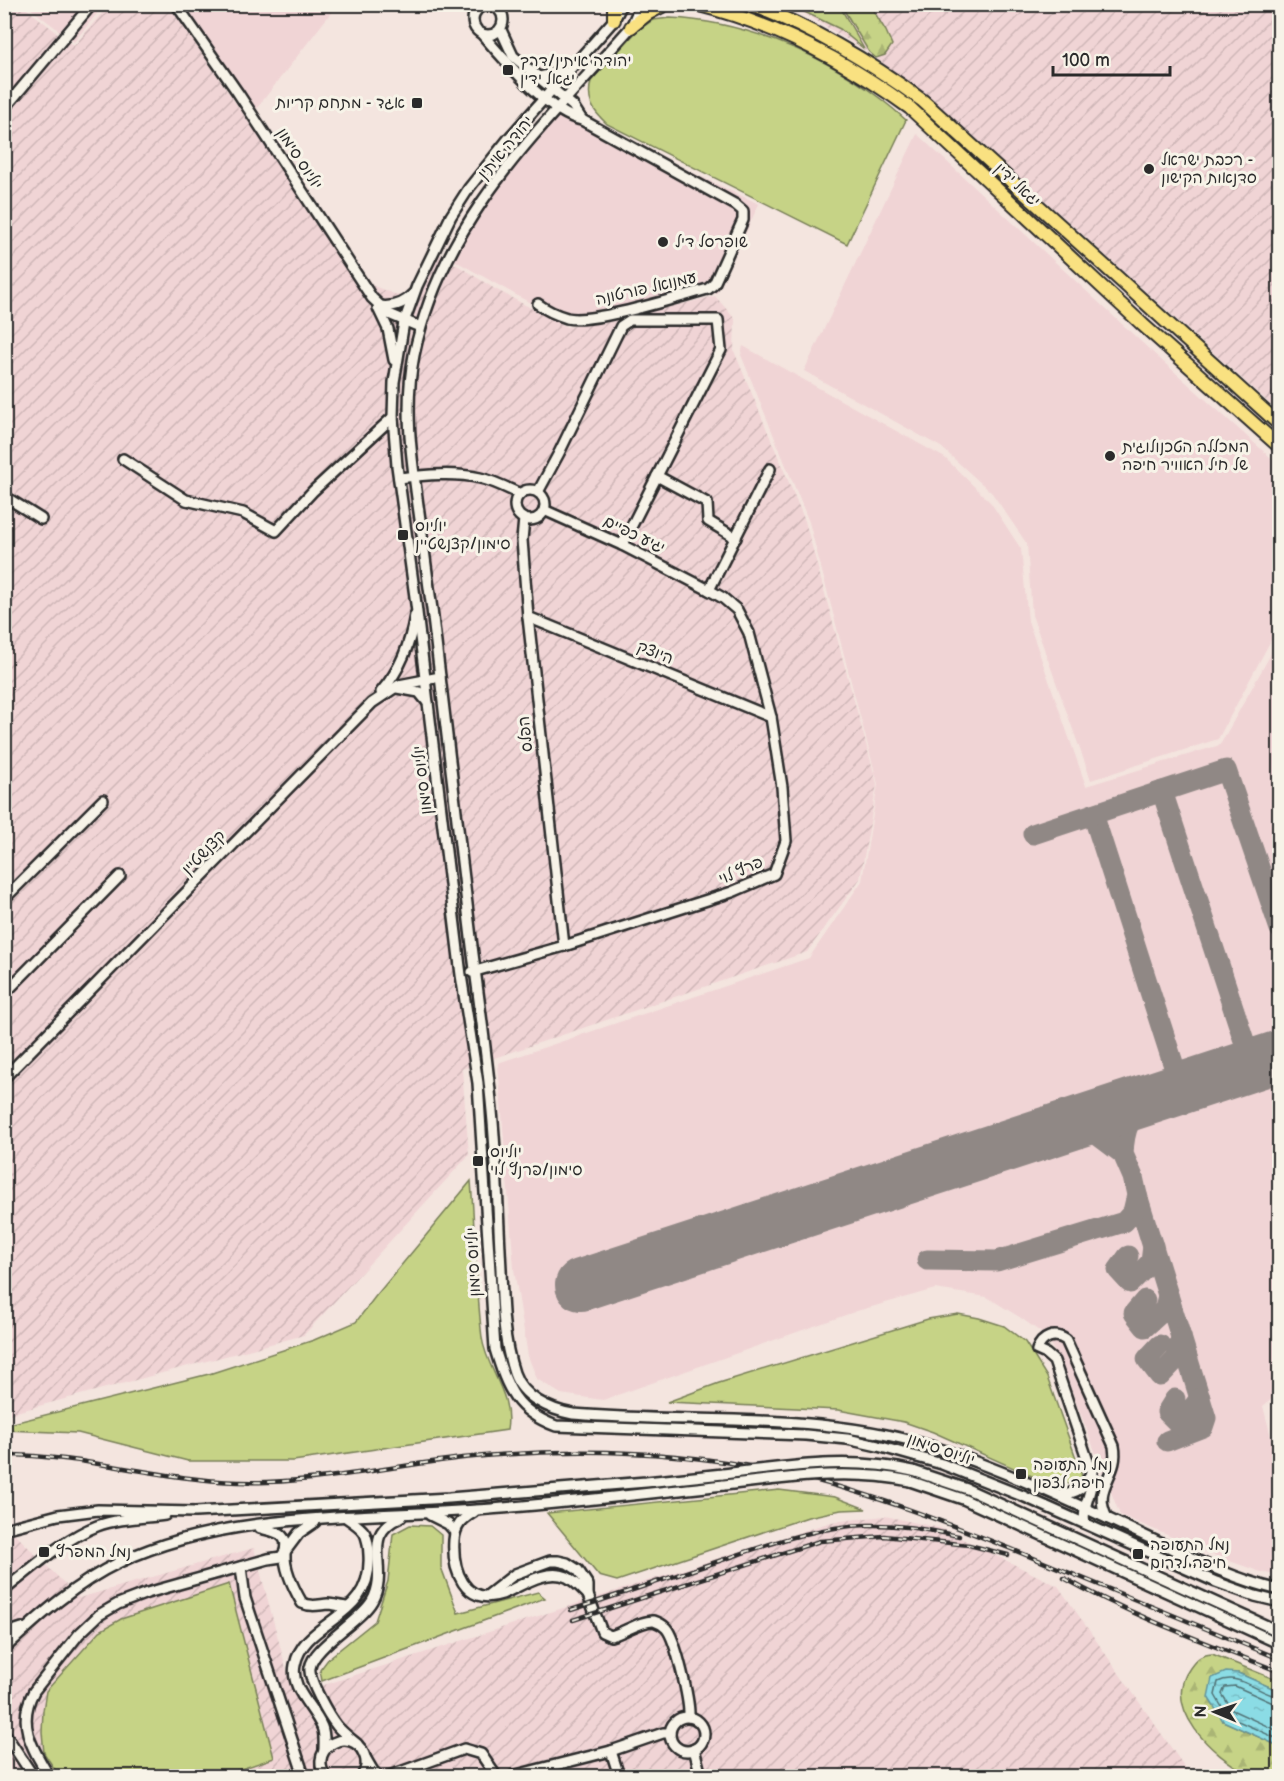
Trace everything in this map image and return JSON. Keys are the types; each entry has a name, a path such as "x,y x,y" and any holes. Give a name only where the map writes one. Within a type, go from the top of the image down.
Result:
{"main road":[{"path":"614,4 614,20"},
{"path":"632,27 647,14 666,4"},
{"name":"יגאל ידין","path":"695,4 735,15 802,42 878,85 910,108 1143,325 1280,447"},
{"name":"יגאל ידין","path":"750,4 811,30 883,71 923,101 1280,425"}],"street":[{"path":"4,109 92,4"},
{"name":"יוליוס סימון","path":"176,4 238,93 372,298 388,314 420,327 409,387 411,455 492,1111 502,1299 507,1344 516,1378 521,1387 529,1395 555,1409 573,1414 806,1422 867,1430 905,1438 945,1451 1085,1508 1225,1573 1280,1590"},
{"name":"יהודה איתין","path":"404,322 417,286 441,233 469,188 552,88 614,20 622,4"},
{"name":"יהודה איתין","path":"420,327 437,282 464,227 488,192 565,100 632,27 641,4"},
{"path":"1274,4 1280,10"},
{"path":"486,5 496,7 503,14 501,30 489,35 481,33 474,25 474,15 486,5"},
{"name":"עמנואל פורטונה","path":"501,30 513,56 578,112 582,120"},
{"name":"עמנואל פורטונה","path":"481,33 517,73 558,109 582,120 743,211 743,220 714,284 708,289 595,317 569,318 546,310 538,304"},
{"path":"540,77 569,70"},
{"path":"379,306 388,307 403,303 413,294 417,286"},
{"path":"372,298 388,329 395,372"},
{"path":"538,492 621,326 630,320 718,320 722,350 622,545"},
{"name":"יוליוס סימון","path":"404,322 395,372 393,417 399,478 461,975 478,1083 495,1349 507,1384 520,1405 542,1421 565,1428 806,1435 847,1439 906,1453 942,1464 1025,1497 1216,1582 1280,1602"},
{"path":"123,459 186,500 243,513 276,531 313,491 393,417"},
{"path":"411,455 422,467 440,475"},
{"path":"709,590 770,469"},
{"path":"399,478 440,475 478,477 520,494"},
{"path":"657,476 707,503 708,521 736,538"},
{"path":"529,490 538,492 544,500 544,510 534,520 524,519 515,508 515,503 520,494 529,490"},
{"path":"4,496 41,519"},
{"name":"יגיע כפיים","path":"544,510 622,545 709,590"},
{"name":"הפלס","path":"524,519 522,540 528,617 564,946"},
{"name":"פרץ לוי","path":"461,975 564,946 732,892 774,874 786,841 782,787 771,717 749,633 737,610 709,590"},
{"path":"372,703 394,676 406,653 416,604"},
{"name":"היוצק","path":"528,617 771,717"},
{"name":"קצנשטיין","path":"4,1078 372,703 391,689 406,682 440,677"},
{"path":"391,689 415,690 423,695 429,705"},
{"path":"4,899 103,800"},
{"path":"4,994 120,876"},
{"path":"473,954 480,963 497,965"},
{"path":"479,996 482,978 497,965"},
{"path":"1085,1523 1085,1508 1093,1484 1091,1469 1054,1361 1037,1350 1042,1342 1051,1336 1057,1335 1066,1340 1114,1446 1116,1457 1101,1496 1102,1508 1107,1518"},
{"path":"4,1590 73,1538 94,1527 118,1520 195,1512 449,1498 646,1482 833,1462 870,1463 913,1471 967,1489 1280,1632"},
{"path":"1056,1496 1070,1494 1081,1488 1089,1479 1091,1469"},
{"path":"4,1656 7,1646 31,1625 76,1588 108,1568 137,1554 201,1534 320,1519 476,1510 834,1474 869,1475 910,1481 963,1499 1280,1644"},
{"path":"4,1529 58,1515 98,1510 195,1512"},
{"path":"476,1510 465,1517 455,1532 456,1563 463,1586 471,1592 499,1594 541,1577 556,1575 567,1577 588,1595"},
{"path":"425,1513 440,1518 455,1532"},
{"path":"378,1776 357,1744 338,1728 332,1719 310,1677 310,1666 324,1647 371,1603 380,1579 379,1536 385,1526 407,1514"},
{"path":"325,1776 321,1764 324,1750 322,1727 297,1686 295,1666 306,1644 348,1607 366,1586 370,1567 367,1536 362,1528 347,1518"},
{"path":"49,1776 30,1744 25,1724 29,1700 79,1634 99,1615 118,1604 147,1593 281,1557 299,1533 320,1519"},
{"path":"255,1526 281,1535 286,1542 285,1554 290,1578 302,1603 309,1606 348,1607"},
{"path":"488,1595 515,1574 550,1561 558,1561 578,1570 588,1585 588,1595 602,1632 610,1636 623,1633 646,1621 656,1621 667,1629 682,1671 690,1706 689,1717"},
{"path":"241,1567 245,1598 304,1776"},
{"path":"325,1605 329,1610 328,1624"},
{"path":"4,1634 31,1625"},
{"path":"689,1717 699,1721 704,1731 702,1742 694,1749 683,1750 674,1744 670,1733 678,1719 689,1717"},
{"path":"4,1732 33,1776"},
{"path":"512,1776 611,1751 663,1733 670,1733"},
{"path":"324,1750 336,1741 343,1740 357,1744"},
{"path":"389,1776 464,1749 481,1754 496,1776"},
{"path":"694,1749 701,1776"},
{"path":"611,1751 619,1776"},
{"path":"362,1776 366,1757"}],"shaded area":[{"path":"5,5 22,5 74,46 109,5 169,5 290,183 330,230 371,285 402,297 407,293 430,248 495,289 567,327 604,323 715,296 735,319 734,351 805,521 877,784 860,879 807,952 462,1069 469,1155 304,1335 5,1415"},
{"path":"26,5 104,5 74,42"},
{"path":"172,5 337,5 250,117"},
{"path":"790,5 1279,5 1279,412 979,141 873,55"},
{"path":"561,111 759,204 717,293 603,320 566,323 452,259 483,203"},
{"name":"המכללה הטכנולוגית של חיל האוויר חיפה","path":"917,134 1150,350 1279,465 1279,628 1218,739 1091,780 1032,615 1027,544 992,493 941,447 804,371"},
{"path":"743,346 945,458 991,503 1021,549 1028,621 1086,786 1220,745 1276,645 1280,648 1280,1393 1263,1406 1279,1468 1279,1576 1221,1558 1120,1515 1061,1364 1046,1336 987,1297 935,1289 857,1311 603,1400 561,1394 537,1379 528,1356 514,1269 498,1063 809,958 862,881 878,784 809,522 741,355"},
{"path":"885,1516 940,1528 1058,1586 1191,1776 5,1776 4,1523 79,1598 254,1548 293,1695 831,1522"}],"green space":[{"path":"790,5 839,5 864,49 840,29"},
{"path":"841,5 870,5 892,45 885,55 876,58 869,52"},
{"path":"670,18 702,21 734,28 797,49 855,81 906,120 847,244 607,124 598,115 590,100 591,81 637,31 653,20"},
{"path":"471,1181 482,1338 503,1393 508,1417 507,1430 293,1461 188,1461 78,1433 5,1430 5,1425 209,1374 314,1340 356,1322"},
{"path":"958,1314 1004,1326 1025,1342 1047,1377 1082,1478 1074,1483 1052,1485 933,1432 904,1422 838,1410 667,1402 719,1383 928,1319"},
{"path":"779,1490 835,1497 866,1509 841,1510 808,1517 617,1581 599,1576 547,1513"},
{"path":"410,1525 430,1526 441,1535 441,1567 458,1613 538,1592 545,1598 322,1681 320,1670 329,1658 375,1621 388,1581 393,1534"},
{"path":"229,1584 274,1758 220,1776 59,1776 44,1753 42,1732 46,1691 100,1631 121,1619"},
{"path":"1212,1654 1279,1681 1279,1691 1238,1673 1223,1721 1279,1746 1279,1776 1255,1776 1234,1765 1206,1743 1186,1714 1182,1699 1183,1683 1195,1662 1202,1656"}],"water":[{"path":"1226,1672 1238,1673 1279,1691 1279,1746 1223,1721 1208,1697 1212,1678"}],"taxiway":[{"path":"1033,834 1226,770 1280,929"},
{"path":"1162,791 1252,1065"},
{"path":"1093,814 1181,1088"},
{"path":"1123,1154 1129,1124 1147,1099"},
{"path":"927,1260 997,1261 1124,1222 1133,1212 1137,1195 1133,1177 1123,1154 1084,1128 1063,1127"},
{"path":"1137,1195 1206,1418 1203,1427 1167,1441"},
{"path":"1128,1256 1118,1270 1130,1283 1151,1262 1153,1246"},
{"path":"1145,1300 1134,1313 1145,1327 1165,1309 1168,1295"},
{"path":"1160,1345 1147,1359 1160,1376 1177,1358 1181,1337"},
{"path":"1175,1399 1167,1412 1180,1425 1200,1398"}],"runway":[{"path":"581,1285 1280,1056"}],"railway":[{"path":"4,1455 37,1456 234,1482 292,1481 463,1458 544,1452 665,1455 745,1465 820,1482 888,1502 987,1539 1280,1659"},
{"path":"571,1610 812,1532 849,1526 891,1525 959,1536"},
{"path":"573,1620 820,1541 884,1536 969,1545 1008,1555"},
{"path":"1064,1578 1143,1617 1280,1672"}],"place":[{"name":"יהודה איתין/דרך יגאל ידין","path":"508,70"},
{"name":"אגד - מתחם קריות","path":"417,103"},
{"name":"רכבת ישראל - סדנאות הקישון","path":"1149,169"},
{"name":"שופרסל דיל","path":"663,242"},
{"name":"המכללה הטכנולוגית של חיל האוויר חיפה","path":"1110,456"},
{"name":"יוליוס סימון/קצנשטיין","path":"403,535"},
{"name":"יוליוס סימון/פרנץ לוי","path":"478,1161"},
{"name":"נמל התעופה חיפה לצפון","path":"1021,1474"},
{"name":"נמל המפרץ","path":"44,1552"},
{"name":"נמל התעופה חיפה לדרום","path":"1138,1554"}]}
